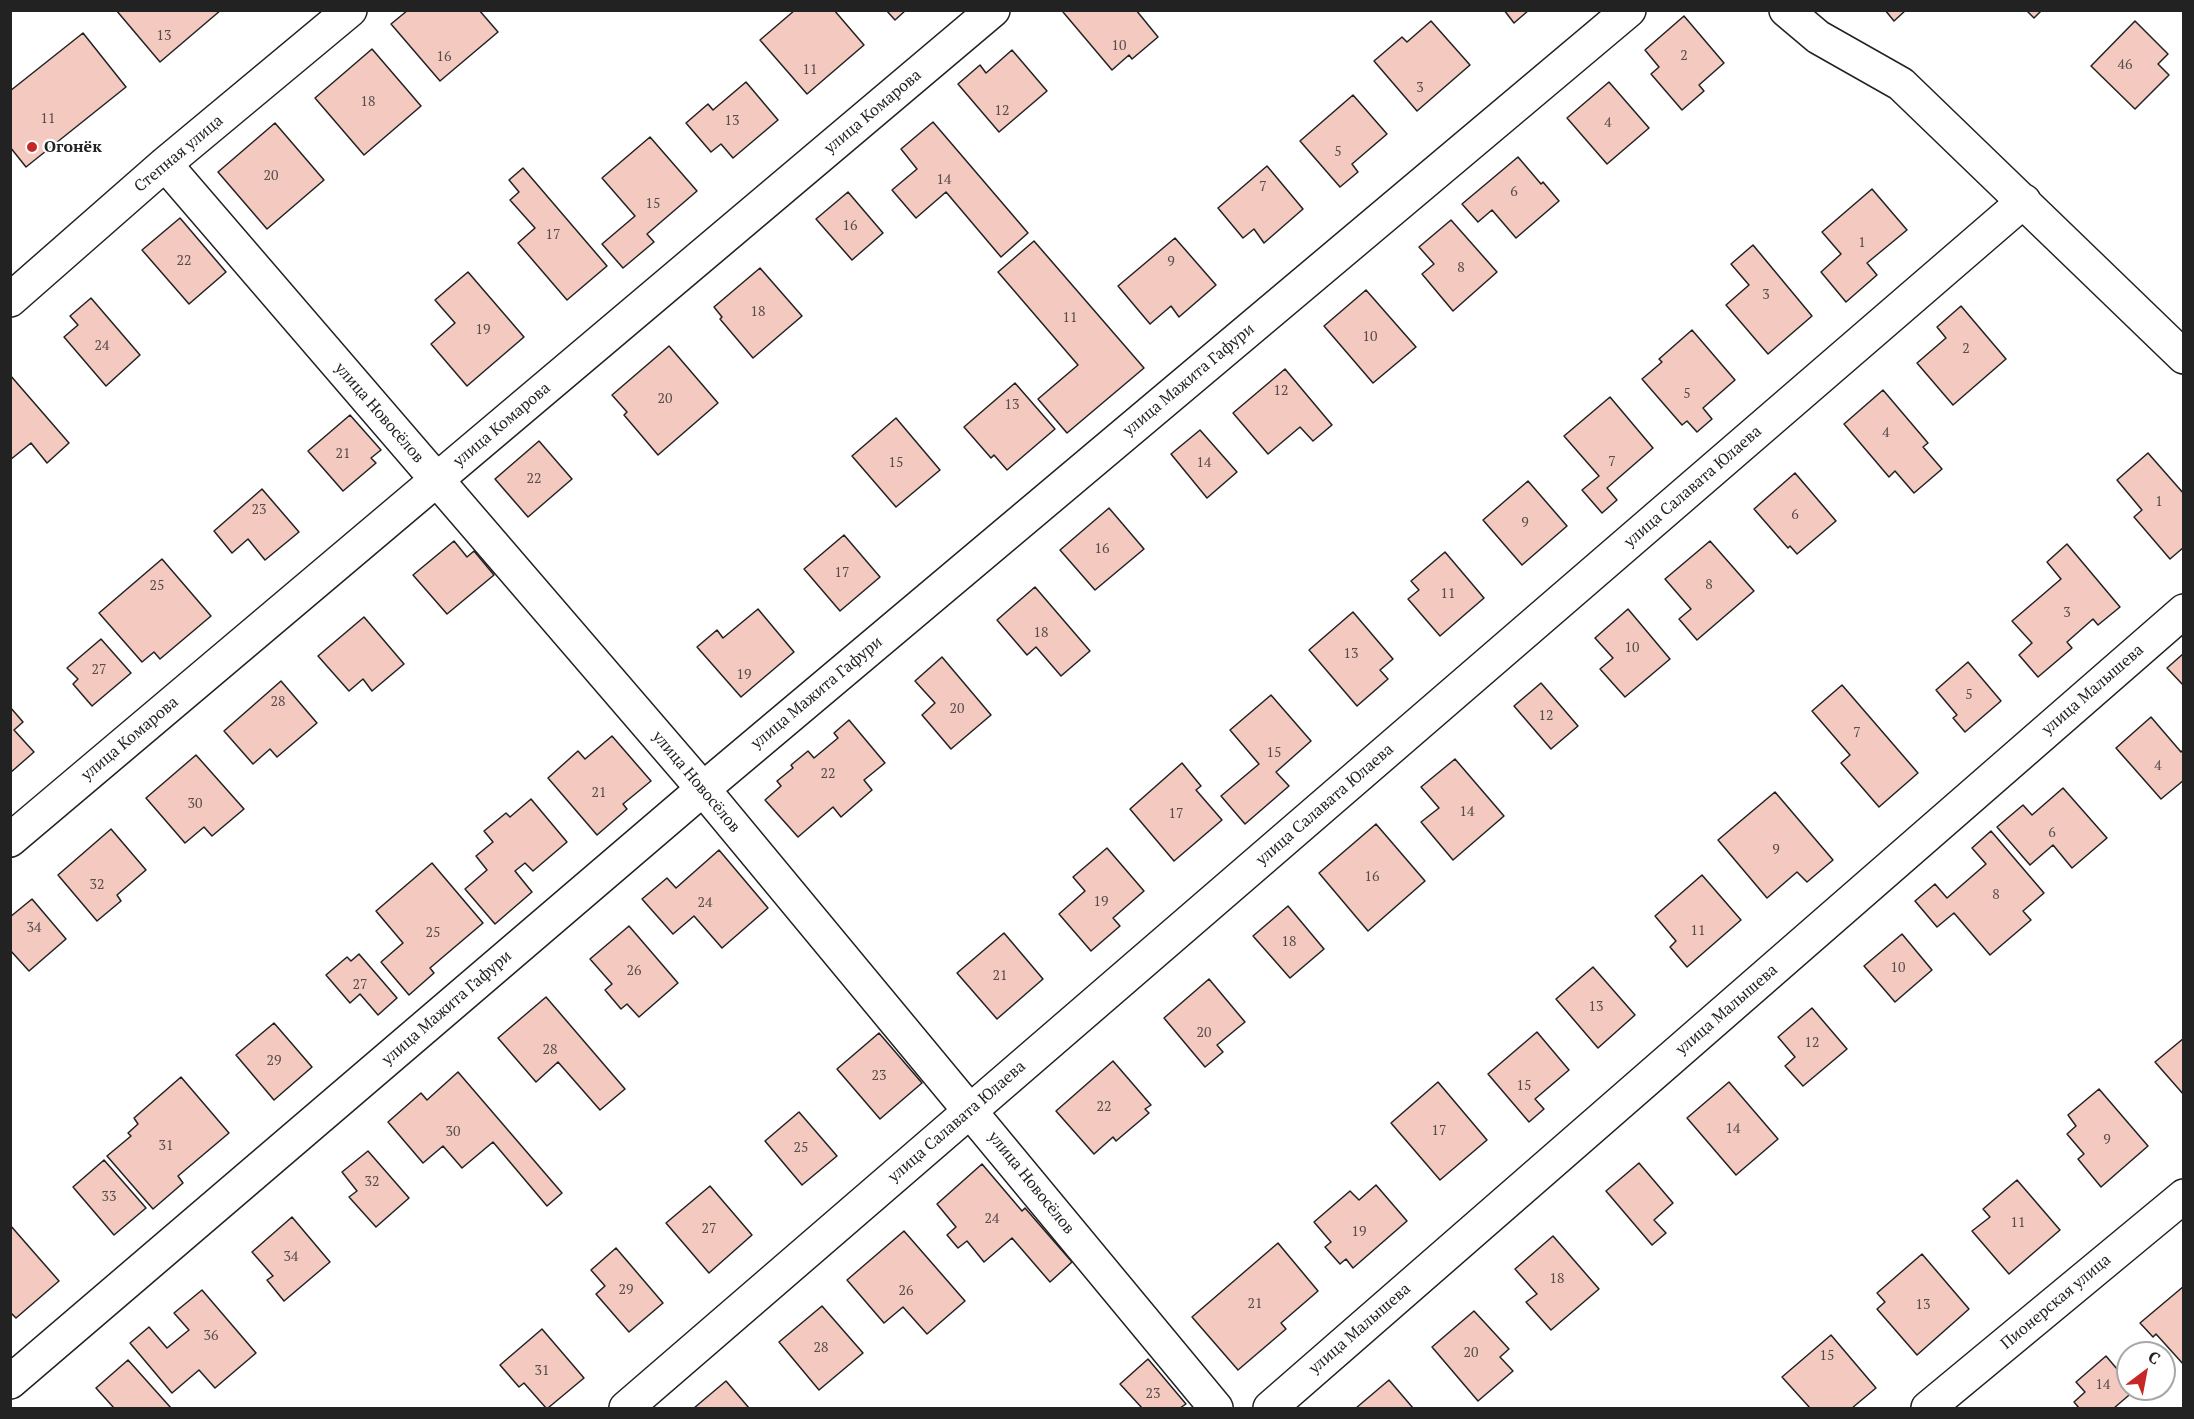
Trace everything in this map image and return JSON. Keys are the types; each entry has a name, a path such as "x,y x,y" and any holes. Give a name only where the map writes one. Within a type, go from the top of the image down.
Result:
{"street":[{"name":"Степная улица","path":"10,300 165,164 350,10"},
{"name":"улица Комарова","path":"10,840 993,10"},
{"name":"улица Мажита Гафури","path":"10,1382 703,789 1629,10"},
{"path":"1786,10 1818,37 1900,84 2184,357"},
{"name":"улица Новосёлов","path":"165,164 703,789 1216,1408"},
{"name":"улица Салавата Юлаева","path":"626,1408 2024,201"},
{"name":"улица Малышева","path":"1270,1408 2184,611"},
{"name":"Пионерская улица","path":"1928,1408 2184,1196"}],"building":[{"path":"116,10 221,10 160,62"},
{"path":"408,10 479,10 498,32 440,81 391,24"},
{"path":"795,10 834,10 864,45 807,94 760,40"},
{"path":"886,10 906,10 895,20"},
{"path":"1065,10 1136,10 1158,37 1132,59 1129,55 1112,70 1063,12"},
{"path":"1504,10 1529,10 1514,23"},
{"path":"1885,10 1906,10 1894,21"},
{"path":"2026,10 2042,10 2034,18"},
{"path":"1684,16 1724,63 1699,85 1704,91 1682,110 1651,74 1659,67 1645,50"},
{"path":"1431,21 1470,65 1417,111 1374,61 1402,37 1407,42"},
{"path":"2135,21 2168,54 2158,64 2169,75 2135,109 2091,66"},
{"path":"83,33 126,87 26,167 10,147 10,91"},
{"path":"372,49 421,106 364,155 315,98"},
{"path":"1012,50 1047,91 999,132 958,84 980,65 986,73"},
{"path":"746,82 778,120 733,158 721,144 711,152 686,123 708,104 713,110"},
{"path":"1609,82 1649,128 1607,164 1567,118"},
{"path":"1353,95 1387,134 1352,164 1358,172 1340,187 1300,141"},
{"path":"933,122 1028,233 1001,257 946,192 916,218 892,190 917,169 901,149"},
{"path":"275,123 324,180 267,229 218,172"},
{"path":"650,137 697,191 647,234 654,242 623,268 602,244 635,216 602,178"},
{"path":"1518,157 1559,201 1516,238 1492,210 1478,222 1462,204"},
{"path":"1267,166 1303,209 1264,243 1254,229 1243,238 1218,208"},
{"path":"523,168 607,266 567,300 518,243 535,228 510,200 519,192 509,180"},
{"path":"1872,189 1907,230 1867,263 1877,275 1846,302 1821,272 1841,254 1822,232"},
{"path":"848,192 883,233 852,260 816,219"},
{"path":"180,218 226,272 189,304 142,250"},
{"path":"1451,220 1497,272 1453,311 1422,274 1434,264 1419,247"},
{"path":"1175,238 1216,285 1179,317 1171,306 1150,324 1118,286"},
{"path":"1034,241 1144,368 1067,433 1038,399 1078,365 998,272"},
{"path":"1753,245 1812,316 1768,354 1726,305 1749,285 1731,264"},
{"path":"760,268 802,316 753,358 720,319 722,317 714,307"},
{"path":"468,272 524,337 467,386 431,344 455,323 435,300"},
{"path":"1366,290 1416,347 1373,383 1324,326"},
{"path":"91,298 140,355 106,386 64,337 78,325 70,316"},
{"path":"1961,306 2006,359 1953,405 1917,363 1946,338 1937,327"},
{"path":"1692,330 1735,380 1703,408 1712,419 1697,432 1687,421 1682,425 1642,379 1662,362 1659,359"},
{"path":"669,346 718,403 658,455 624,415 627,412 612,395"},
{"path":"1285,369 1332,425 1313,441 1300,427 1268,454 1233,413"},
{"path":"10,375 69,443 47,463 31,443 10,460"},
{"path":"1015,383 1055,429 1007,470 994,455 991,458 964,427"},
{"path":"1883,390 1928,443 1923,447 1942,469 1914,493 1895,471 1889,477 1844,424"},
{"path":"1610,397 1653,448 1607,488 1617,500 1602,513 1582,490 1599,476 1564,436"},
{"path":"350,415 381,450 371,458 376,463 343,491 308,451"},
{"path":"896,418 940,470 896,507 852,456"},
{"path":"1200,430 1237,472 1207,498 1171,454"},
{"path":"539,441 572,479 528,517 495,479"},
{"path":"2148,453 2184,494 2184,547 2170,559 2134,517 2142,510 2117,480"},
{"path":"1795,473 1836,521 1797,554 1790,546 1788,548 1754,509"},
{"path":"1528,481 1567,526 1522,565 1483,520"},
{"path":"262,489 299,532 265,560 248,539 232,553 214,531"},
{"path":"1109,508 1144,549 1095,590 1060,550"},
{"path":"844,535 880,577 840,611 804,569"},
{"path":"454,541 467,557 474,551 494,575 447,614 413,575"},
{"path":"1710,541 1754,591 1697,640 1679,619 1691,609 1665,579"},
{"path":"2067,544 2120,607 2098,625 2093,619 2067,642 2072,648 2038,677 2019,655 2032,643 2012,621 2061,579 2047,562"},
{"path":"1445,552 1484,598 1440,636 1408,599 1419,590 1411,581"},
{"path":"162,559 211,616 160,659 154,652 142,662 99,613"},
{"path":"1035,587 1090,651 1061,676 1036,647 1027,655 997,620"},
{"path":"758,609 794,652 741,697 697,647 717,630 723,638"},
{"path":"1628,609 1670,659 1625,697 1600,669 1613,658 1595,638"},
{"path":"1353,612 1393,659 1380,670 1388,679 1357,706 1309,650"},
{"path":"364,617 404,664 372,691 363,679 349,691 318,656"},
{"path":"101,639 131,673 92,706 73,684 78,679 67,668"},
{"path":"2184,653 2184,686 2167,668"},
{"path":"942,657 991,715 951,749 922,715 935,703 915,681"},
{"path":"1968,662 2001,701 1965,732 1953,718 1957,715 1936,690"},
{"path":"281,681 317,723 277,757 270,749 253,764 224,731"},
{"path":"1541,683 1578,726 1551,749 1514,706"},
{"path":"1842,685 1918,773 1879,807 1841,763 1850,755 1812,711"},
{"path":"1271,695 1311,741 1276,772 1289,786 1245,824 1221,796 1259,764 1230,730"},
{"path":"10,707 23,722 14,730 34,752 10,773"},
{"path":"2151,717 2181,752 2184,749 2184,780 2161,799 2116,748"},
{"path":"849,720 885,763 864,780 872,790 841,817 833,807 798,837 765,800 781,786 777,781 793,768 791,765 808,751 814,758 838,738 834,733"},
{"path":"612,736 651,781 623,804 627,809 597,835 548,778 578,751 585,759"},
{"path":"196,755 244,809 212,836 204,827 185,843 146,798"},
{"path":"1455,759 1504,816 1453,860 1421,822 1439,808 1421,787"},
{"path":"1182,763 1201,786 1196,790 1222,820 1174,861 1130,809"},
{"path":"2063,788 2107,838 2072,868 2053,845 2030,865 1997,827 2023,805 2032,815"},
{"path":"1775,792 1833,860 1807,882 1797,872 1767,898 1718,840"},
{"path":"531,799 567,842 533,871 525,863 515,871 532,892 495,924 465,889 487,870 476,856 493,842 484,831 506,813 510,817"},
{"path":"1376,824 1425,881 1368,931 1319,873"},
{"path":"111,829 146,870 117,895 121,901 97,921 58,875"},
{"path":"1991,831 2044,893 2023,911 2031,920 1990,955 1954,913 1937,927 1915,901 1935,884 1947,898 1986,864 1972,848"},
{"path":"1107,848 1144,891 1113,918 1120,926 1091,951 1059,914 1085,891 1073,877"},
{"path":"719,850 768,908 722,948 694,916 673,934 642,899 667,878 676,888"},
{"path":"432,863 483,923 430,968 434,973 409,995 381,962 403,943 376,911"},
{"path":"1702,875 1741,920 1687,967 1670,947 1676,941 1655,916"},
{"path":"32,899 66,939 29,971 10,950 10,917"},
{"path":"1288,906 1324,949 1290,978 1253,936"},
{"path":"629,926 678,983 639,1017 627,1004 621,1009 605,990 612,984 590,959"},
{"path":"1004,933 1043,979 997,1019 957,973"},
{"path":"1902,934 1932,970 1895,1002 1864,966"},
{"path":"359,954 397,998 378,1015 360,994 350,1003 326,975 347,957 351,961"},
{"path":"1593,967 1635,1015 1598,1048 1556,999"},
{"path":"1209,979 1245,1022 1217,1045 1223,1052 1205,1067 1164,1018"},
{"path":"546,997 625,1089 600,1110 558,1062 536,1082 498,1038"},
{"path":"1812,1008 1847,1049 1803,1086 1785,1066 1795,1057 1778,1037"},
{"path":"274,1023 312,1067 274,1100 236,1055"},
{"path":"1537,1032 1569,1070 1535,1099 1544,1109 1529,1122 1488,1074"},
{"path":"879,1033 922,1083 880,1119 837,1069"},
{"path":"2184,1038 2184,1095 2155,1062"},
{"path":"1113,1061 1151,1105 1145,1109 1149,1113 1116,1141 1113,1137 1094,1154 1056,1111"},
{"path":"458,1072 562,1193 547,1206 493,1142 462,1168 443,1146 423,1163 388,1122 421,1093 427,1100"},
{"path":"181,1077 229,1133 178,1176 183,1183 153,1209 107,1156 131,1136 128,1133 138,1124 134,1118"},
{"path":"1438,1082 1487,1140 1440,1180 1391,1123"},
{"path":"1729,1082 1778,1139 1736,1175 1687,1118"},
{"path":"2099,1089 2148,1146 2101,1187 2078,1159 2084,1154 2067,1134 2076,1126 2068,1115"},
{"path":"799,1112 837,1156 802,1185 765,1141"},
{"path":"368,1151 409,1198 376,1227 349,1197 357,1191 342,1172"},
{"path":"104,1160 146,1208 114,1235 73,1187"},
{"path":"1639,1163 1673,1203 1654,1220 1666,1233 1652,1245 1606,1191"},
{"path":"982,1164 1022,1211 1025,1208 1072,1262 1050,1282 1012,1238 984,1262 967,1241 958,1248 947,1235 956,1227 937,1204"},
{"path":"2017,1180 2060,1230 2009,1274 1972,1231 1990,1217 1983,1209"},
{"path":"1376,1185 1407,1221 1353,1268 1346,1259 1340,1264 1325,1247 1331,1242 1314,1222 1350,1191 1359,1200"},
{"path":"710,1186 752,1235 709,1273 666,1223"},
{"path":"292,1217 330,1262 284,1301 267,1280 273,1276 252,1252"},
{"path":"10,1225 59,1281 16,1318 10,1312"},
{"path":"904,1231 965,1301 927,1334 903,1307 884,1323 847,1280"},
{"path":"1553,1236 1599,1289 1551,1330 1526,1302 1537,1294 1515,1269"},
{"path":"1278,1243 1318,1291 1281,1323 1286,1329 1238,1370 1192,1317"},
{"path":"616,1248 663,1303 629,1332 596,1294 605,1286 591,1270"},
{"path":"1922,1254 1969,1309 1917,1355 1877,1309 1885,1302 1877,1293"},
{"path":"2184,1286 2184,1365 2176,1356 2176,1341 2162,1341 2156,1334 2153,1337 2140,1323"},
{"path":"202,1290 256,1353 215,1388 199,1370 172,1393 130,1343 149,1327 167,1348 189,1330 174,1313"},
{"path":"822,1306 863,1353 819,1390 779,1342"},
{"path":"1474,1311 1509,1349 1500,1357 1513,1371 1478,1401 1432,1347"},
{"path":"542,1329 584,1378 548,1408 524,1383 519,1387 500,1365"},
{"path":"1831,1335 1876,1388 1852,1408 1810,1408 1782,1377"},
{"path":"2106,1356 2116,1368 2116,1401 2122,1401 2114,1408 2079,1408 2074,1402 2085,1392 2076,1382"},
{"path":"1148,1359 1186,1404 1180,1408 1142,1408 1120,1384"},
{"path":"128,1360 171,1408 114,1408 96,1388"},
{"path":"1389,1380 1413,1408 1356,1408"},
{"path":"726,1381 749,1408 694,1408"}],"place":[{"name":"Огонёк","path":"32,147"}]}
